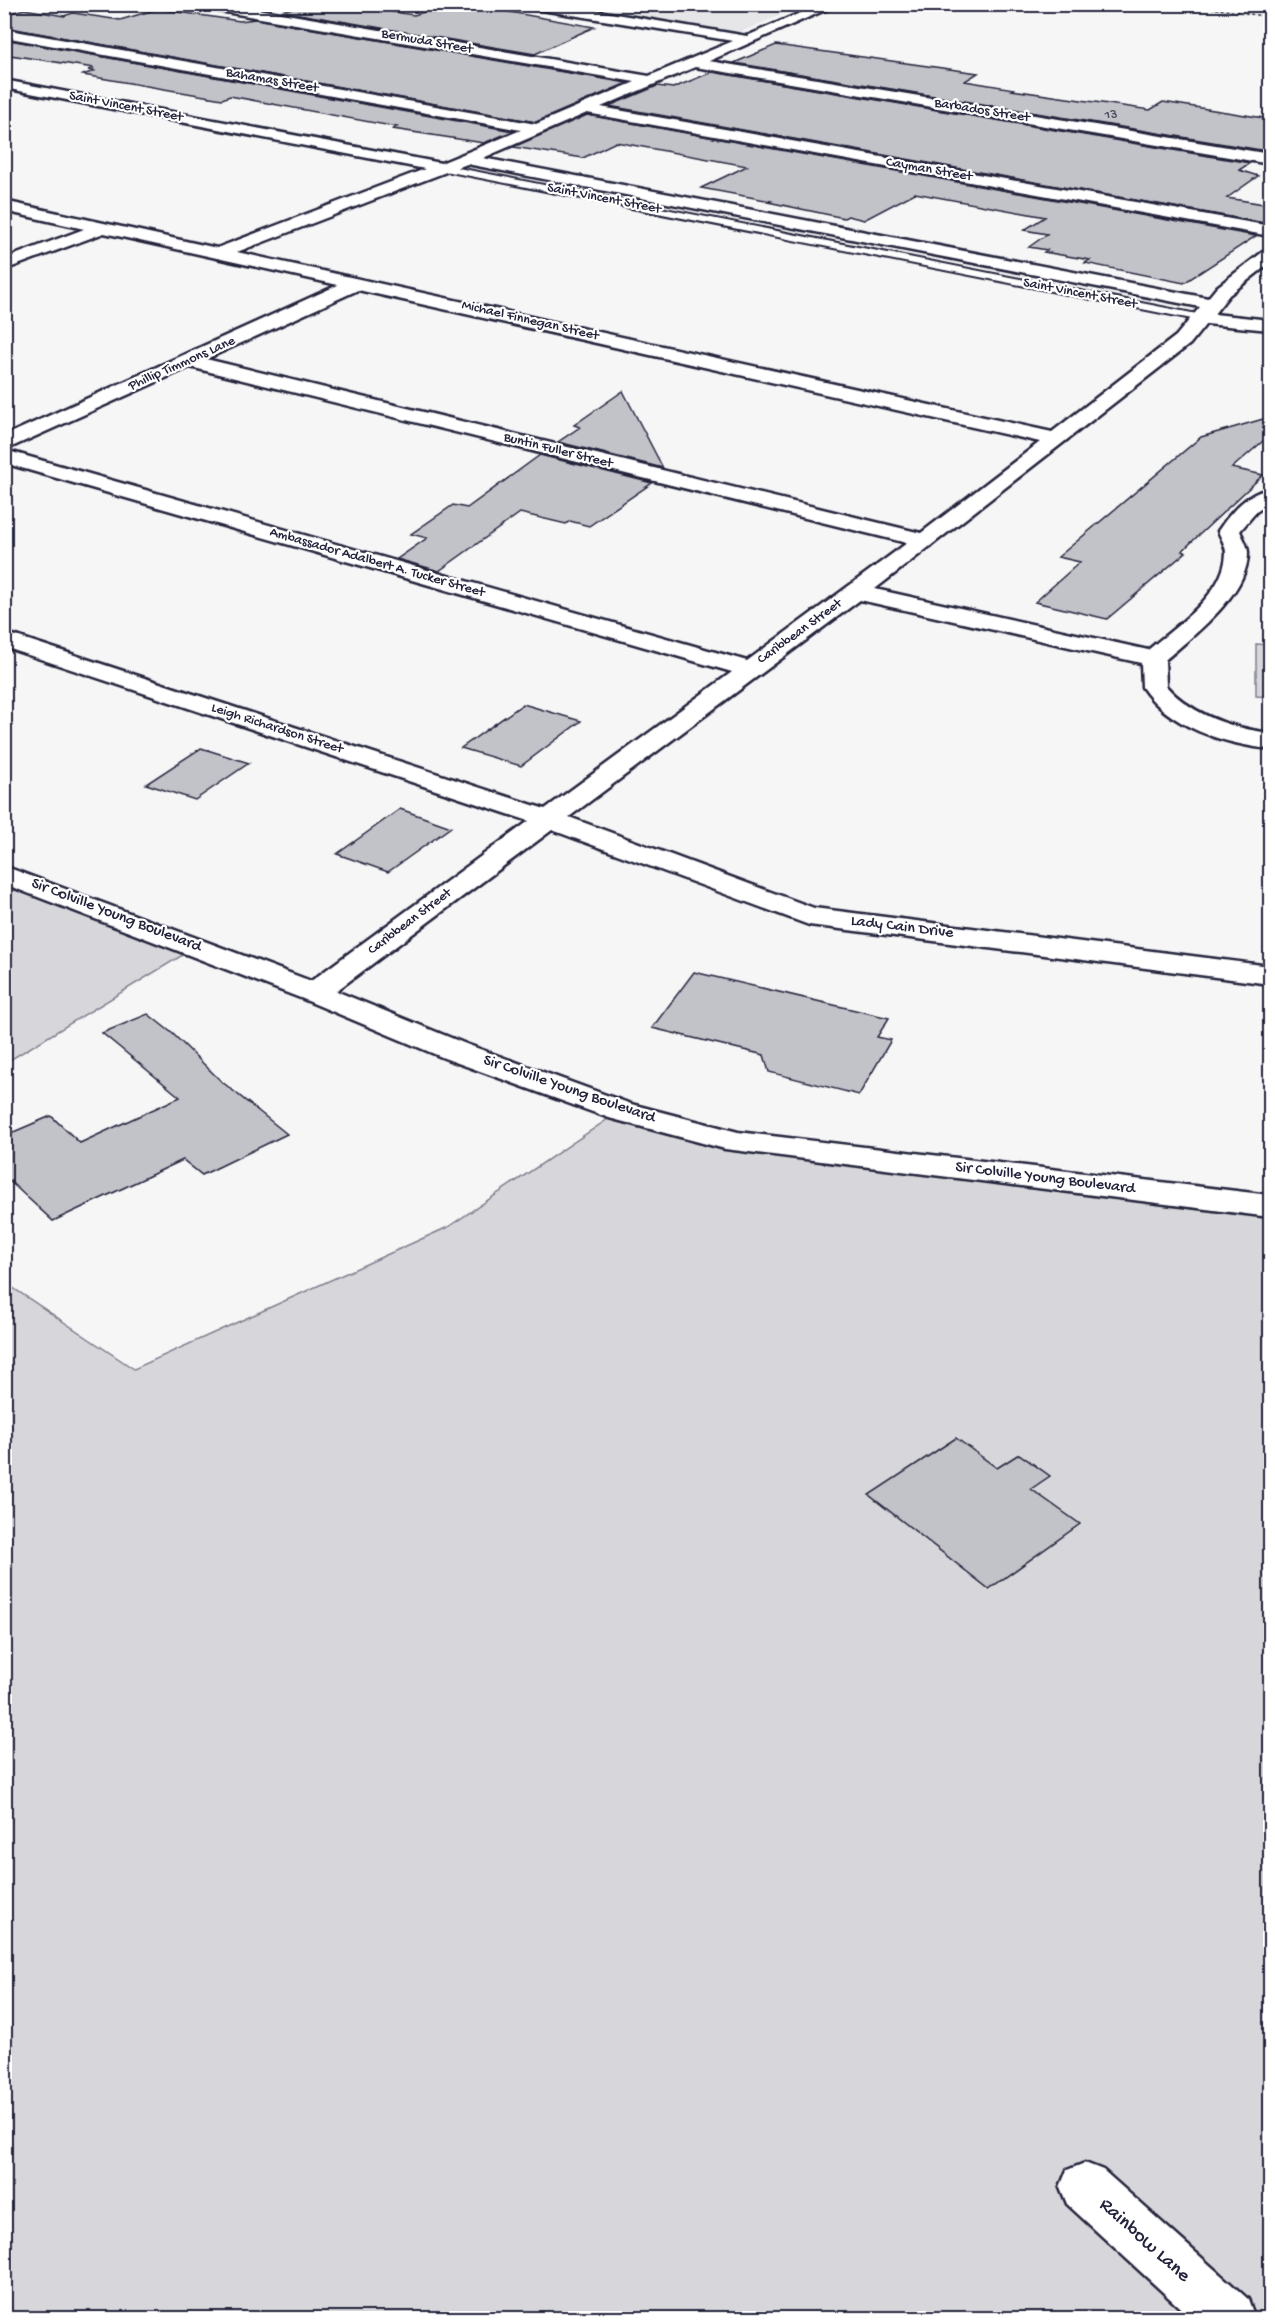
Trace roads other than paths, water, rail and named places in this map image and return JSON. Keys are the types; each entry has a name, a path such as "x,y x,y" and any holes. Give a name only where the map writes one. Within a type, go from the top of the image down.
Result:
{"street":[{"name":"Bermuda Street","path":"202,4 651,81"},
{"path":"529,4 749,40"},
{"path":"220,254 466,159 833,4"},
{"name":"Bahamas Street","path":"4,33 539,129"},
{"name":"Barbados Street","path":"693,63 1270,159"},
{"name":"Saint Vincent Street","path":"4,84 443,168"},
{"name":"Cayman Street","path":"587,109 1270,231"},
{"name":"Saint Vincent Street","path":"466,159 1207,311"},
{"name":"Michael Finnegan Street","path":"4,206 1055,439"},
{"path":"4,265 102,228"},
{"name":"Caribbean Street","path":"314,993 925,541 1183,340 1223,291 1270,255"},
{"name":"Phillip Timmons Lane","path":"4,444 358,283"},
{"path":"1207,311 1270,325"},
{"name":"Buntin Fuller Street","path":"190,361 925,541"},
{"name":"Ambassador Adalbert A. Tucker Street","path":"4,456 749,669"},
{"path":"1153,658 1215,603 1230,577 1237,552 1229,531 1248,507 1270,495"},
{"path":"857,592 1153,658"},
{"name":"Leigh Richardson Street","path":"4,639 549,819"},
{"path":"1153,658 1154,687 1173,707 1204,723 1255,740 1270,741"},
{"name":"Lady Cain Drive","path":"549,819 810,916 1270,975"},
{"name":"Sir Colville Young Boulevard","path":"4,874 314,993 455,1051 620,1112 737,1142 1270,1206"},
{"name":"Rainbow Lane","path":"1084,2187 1229,2319"}],"lane":[{"name":"Saint Vincent Street","path":"443,168 1207,311"}]}
